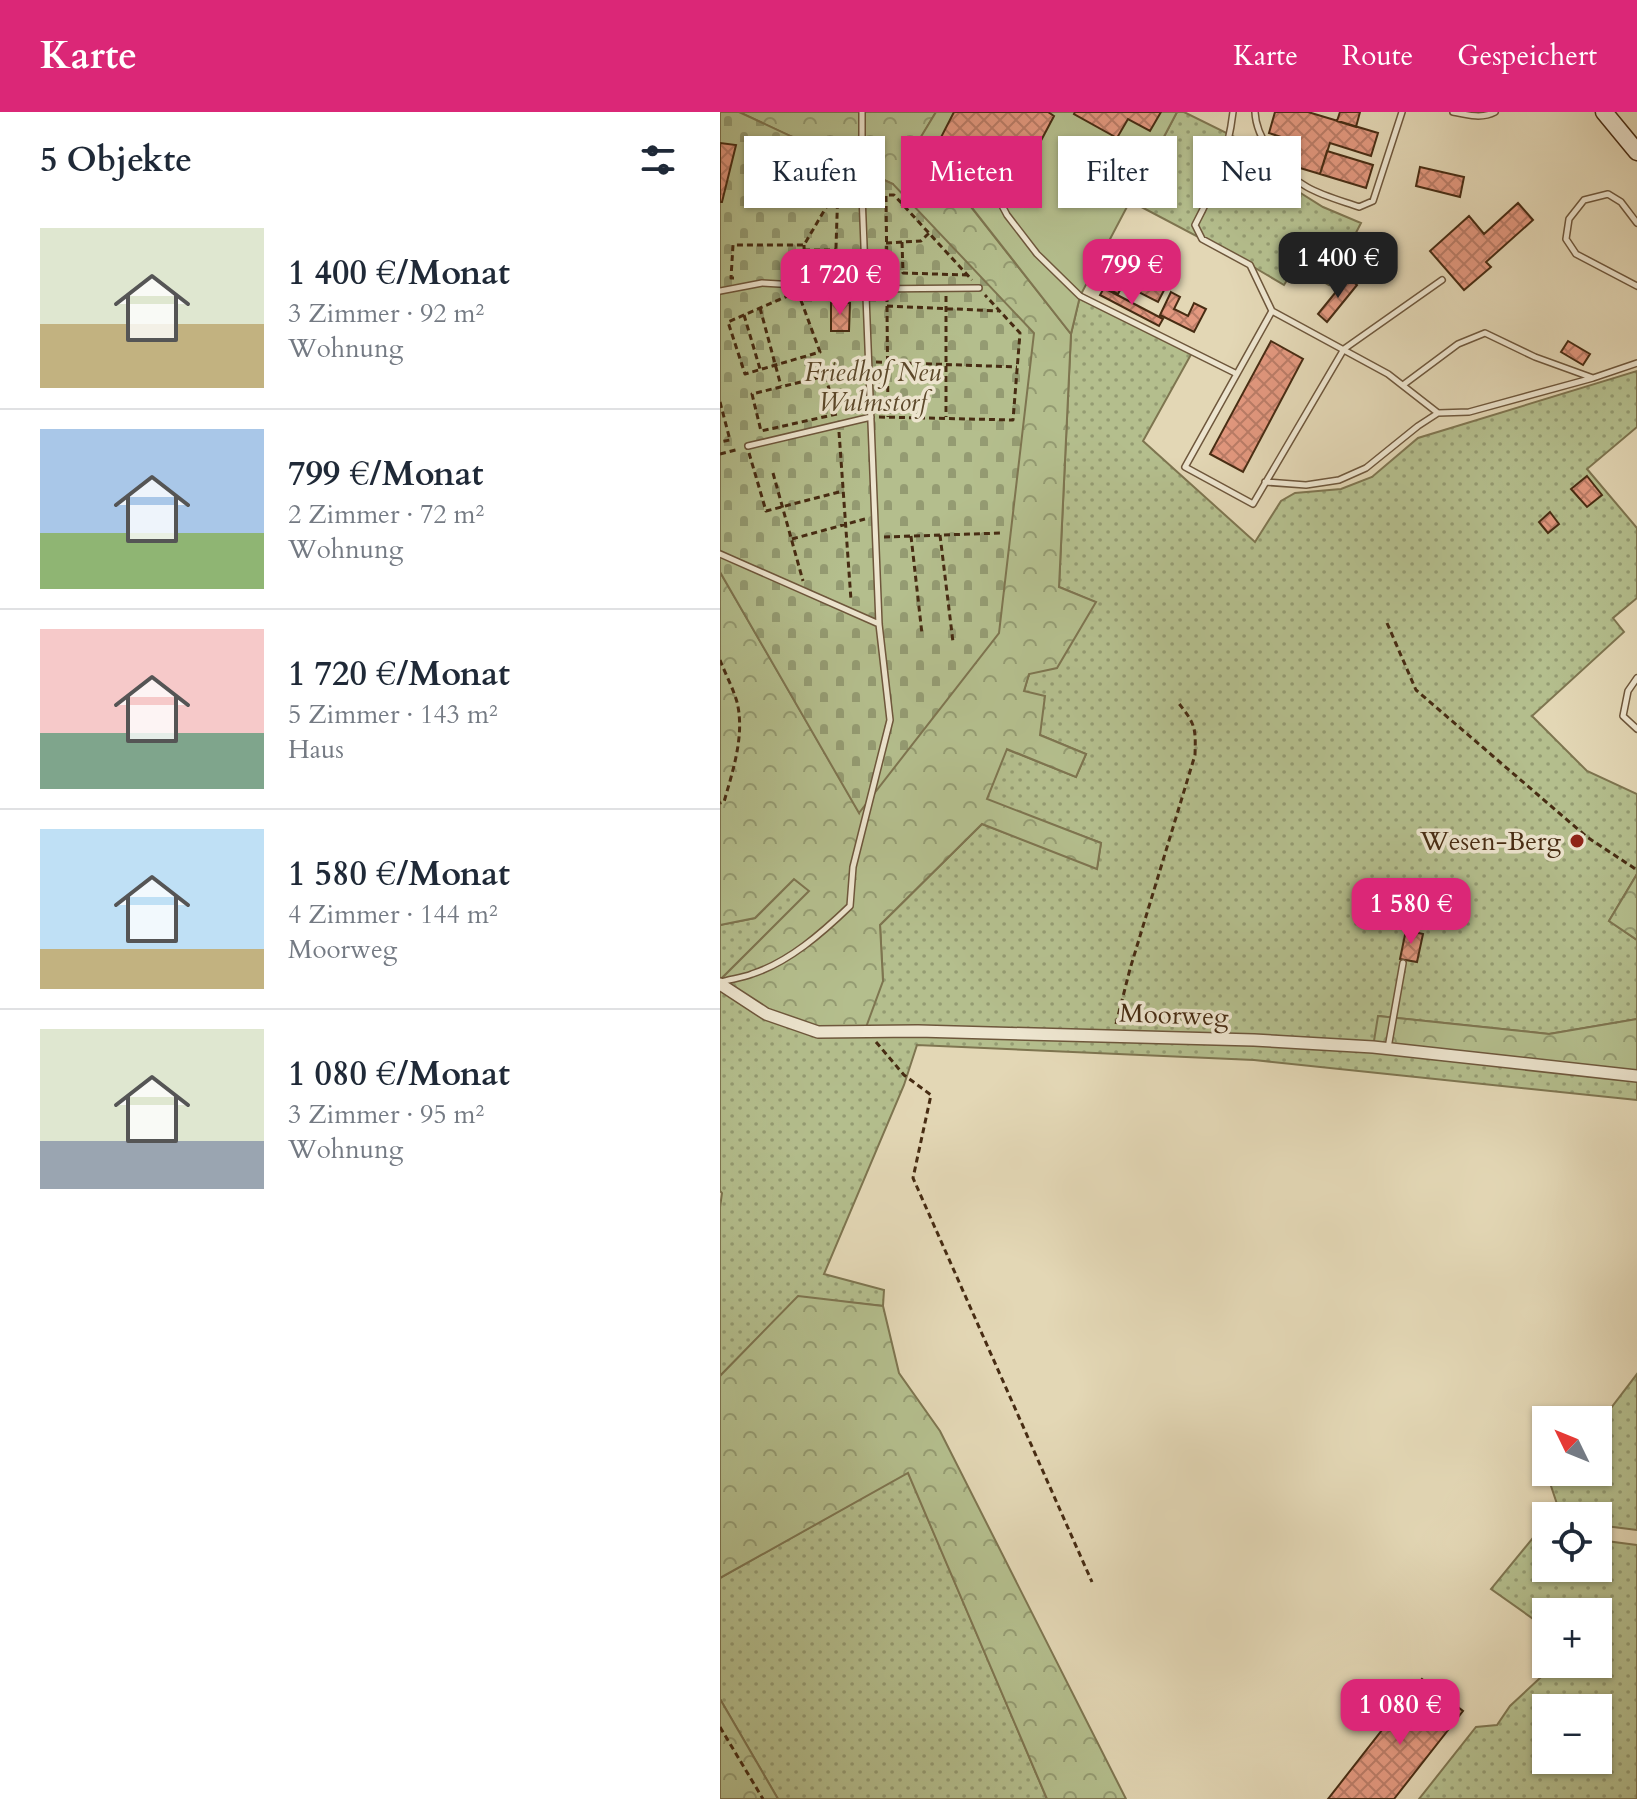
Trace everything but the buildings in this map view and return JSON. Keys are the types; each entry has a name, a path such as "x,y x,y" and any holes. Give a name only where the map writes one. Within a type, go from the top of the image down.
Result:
{"main road":[{"path":"1604,112 1637,152"}],"street":[{"name":"Moorweg","path":"720,983 766,1014 818,1032 865,1030 1254,1040 1388,1048 1637,1076"}],"lane":[{"path":"862,112 862,136"},
{"path":"1228,136 1233,112"},
{"path":"1255,112 1261,136"},
{"path":"1301,184 1359,207 1373,201 1402,112"},
{"path":"1453,112 1471,116 1495,112"},
{"path":"1637,223 1621,202 1608,194 1584,200 1569,219 1566,239 1576,254 1637,286"},
{"path":"720,983 753,974 784,959 821,933 850,906 853,867 890,720 879,624 862,208"},
{"path":"1003,208 1037,254 1080,296 1237,374"},
{"path":"1204,208 1195,225 1202,239 1250,265 1272,311 1388,374 1438,413"},
{"path":"1272,311 1185,467 1253,504 1344,349 1442,280"},
{"path":"720,291 762,283 865,289 979,288"},
{"path":"1403,385 1458,344 1485,333 1535,357 1593,378"},
{"path":"1265,482 1306,485 1339,480 1366,468 1438,413 1469,412 1637,363"},
{"path":"748,446 871,417"},
{"path":"720,554 879,624"},
{"path":"1637,678 1628,691 1623,716 1637,729"},
{"path":"1388,1048 1403,963"}],"path":[{"path":"798,285 798,280 805,280 804,247 838,187 835,280"},
{"path":"871,417 1013,420 1020,333 894,195 886,195 888,417"},
{"path":"886,243 921,241 929,233"},
{"path":"902,242 903,273 968,275"},
{"path":"744,278 731,278 733,245 836,250"},
{"path":"945,288 946,418"},
{"path":"797,292 820,352 745,374 728,322 744,315 797,292"},
{"path":"887,306 1000,311"},
{"path":"760,308 781,386"},
{"path":"744,315 760,370"},
{"path":"869,362 1017,367"},
{"path":"825,376 837,414 761,431 752,394 781,386 825,376"},
{"path":"720,402 730,440 720,442"},
{"path":"839,424 852,612"},
{"path":"720,454 748,446 766,511 843,491"},
{"path":"773,473 806,592"},
{"path":"792,539 875,517"},
{"path":"876,538 1001,533"},
{"path":"940,535 953,642"},
{"path":"911,536 922,634"},
{"path":"1387,623 1416,690 1587,837 1637,870"},
{"path":"720,660 737,702 740,735 724,802 720,803"},
{"path":"1114,1035 1130,969 1195,755 1196,733 1191,719 1177,701"},
{"path":"865,1030 904,1075 931,1095 913,1178 1092,1582"},
{"path":"720,1727 763,1799"}],"green space":[{"name":"Friedhof Neu Wulmstorf","path":"720,112 739,112 790,136 744,136 744,208 885,208 885,180 901,192 901,208 916,208 1034,333 999,633 859,813 720,572"},
{"path":"739,112 936,112 922,136 901,136 901,208 972,208 1071,334 1059,587 1096,602 1057,668 1029,674 1024,691 1045,696 1040,735 1086,754 1076,777 1007,749 987,799 1101,843 1097,869 982,824 880,925 883,981 865,1030 818,1032 766,1014 720,980 809,891 794,879 755,918 720,925 720,572 859,812 893,184 885,180 885,136 790,136"},
{"path":"936,112 1177,112 1164,136 1058,136 1058,208 1126,208 1080,296 1071,334 972,208 1042,208 1042,136 921,136"},
{"path":"1177,112 1184,112 1233,136 1193,136 1193,208 1301,208 1301,193 1323,207 1361,223 1329,285 1296,266 1284,285 1143,208 1177,208 1177,136 1164,136"},
{"path":"1080,296 1193,351 1143,441 1255,542 1281,501 1295,493 1341,489 1372,477 1418,438 1637,371 1637,427 1587,469 1637,528 1637,598 1613,618 1624,632 1532,716 1587,771 1637,794 1637,874 1609,921 1637,940 1637,1019 1549,1034 1378,1016 1637,1076 1637,1100 1254,1060 917,1045 904,1085 824,1274 884,1290 883,1306 798,1297 720,1376 720,984 883,981 880,925 982,824 1097,868 1101,843 986,800 1006,749 1076,777 1086,754 1040,735 1024,691 1029,674 1095,602 1059,587 1071,334"},
{"path":"1637,874 1637,940 1609,921"},
{"path":"794,879 810,891 720,980 720,925 755,918"},
{"path":"1378,1016 1549,1034 1637,1019 1637,1076 1373,1047"},
{"path":"798,1296 883,1306 899,1373 940,1431 1126,1799 1047,1799 908,1473 720,1578 720,1376"},
{"path":"1637,1374 1637,1530 1612,1527 1612,1502 1556,1502 1551,1486 1612,1486 1612,1407"},
{"path":"908,1472 1047,1799 778,1799 720,1699 720,1578"},
{"path":"1532,1539 1532,1582 1612,1582 1612,1542 1637,1545 1637,1799 1419,1799 1476,1727 1497,1725 1510,1706 1540,1678 1612,1678 1612,1598 1532,1598 1532,1618 1491,1589"},
{"path":"720,1699 778,1799 720,1799"}],"place":[{"name":"Wesen-Berg","path":"1577,841"}]}
